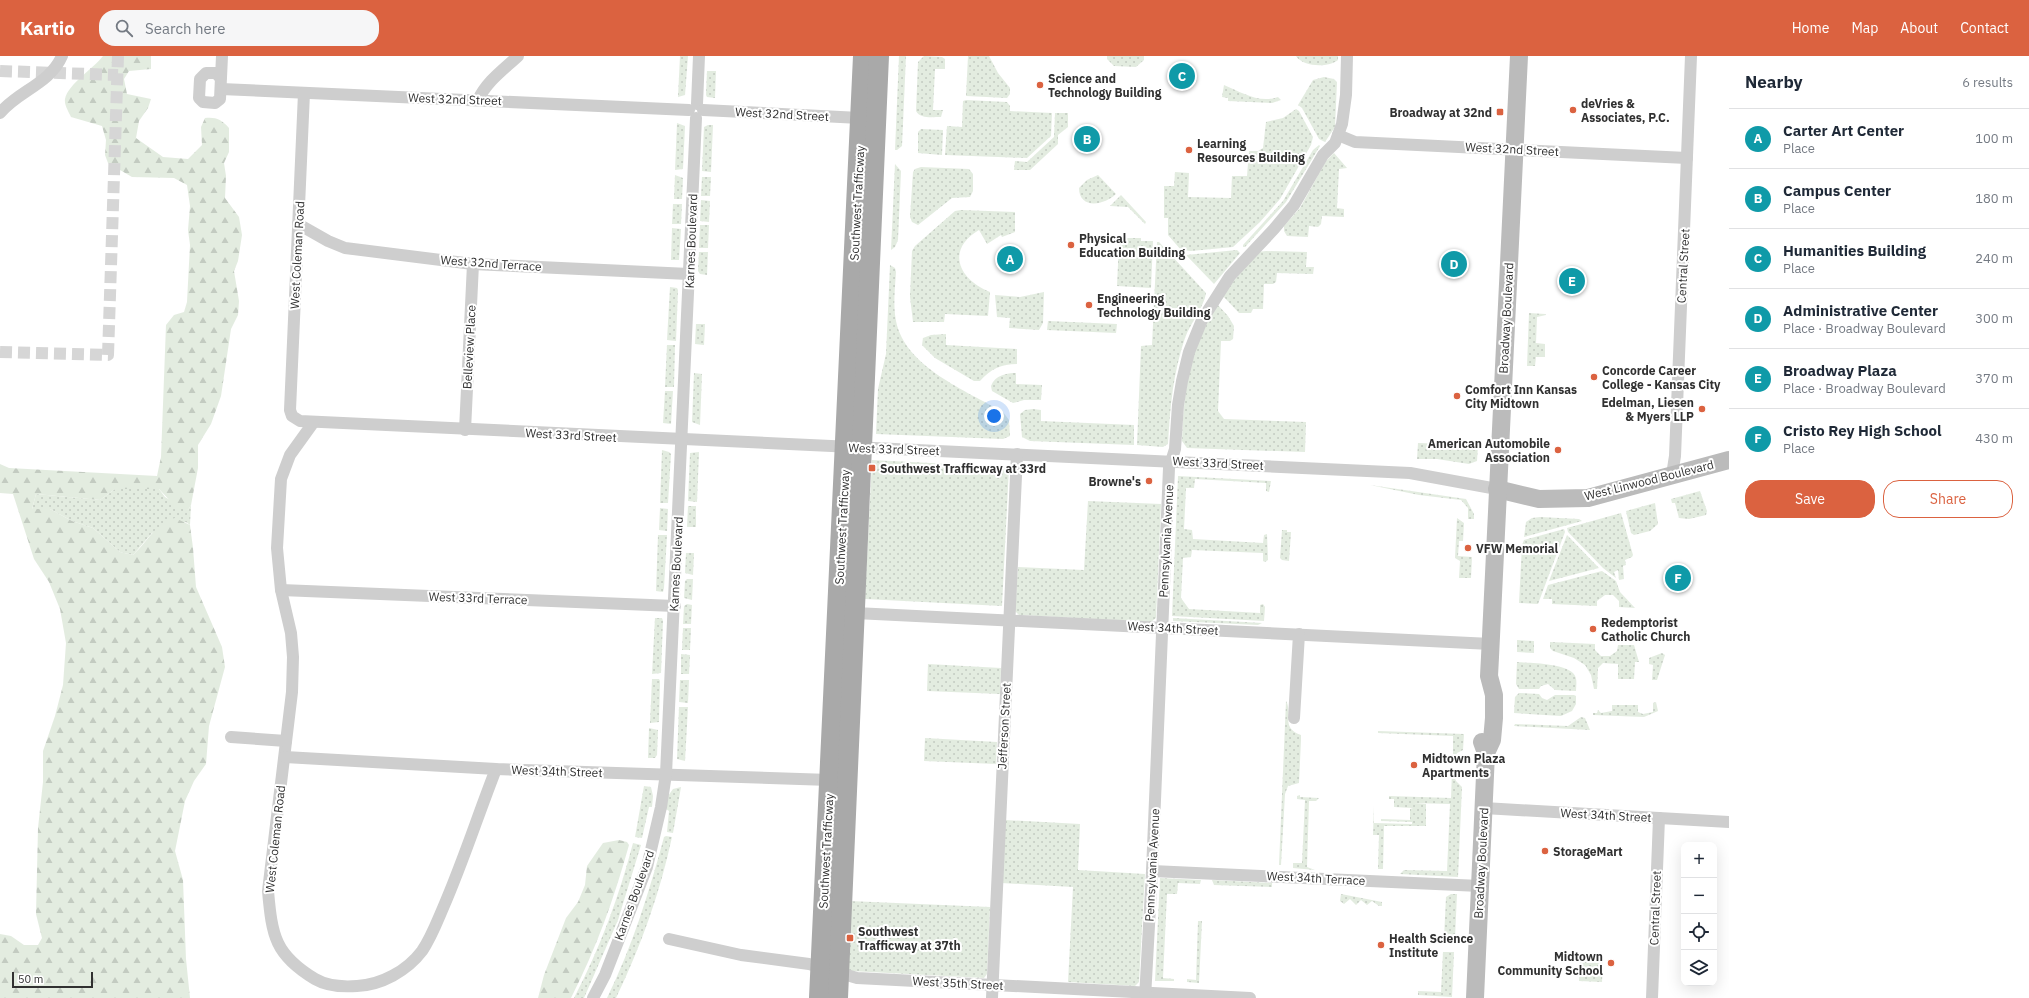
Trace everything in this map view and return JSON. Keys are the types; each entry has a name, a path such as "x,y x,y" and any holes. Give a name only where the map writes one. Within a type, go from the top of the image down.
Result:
{"main road":[{"name":"Southwest Trafficway","path":"838,998 855,613 854,447 860,118 863,56"},
{"name":"Southwest Trafficway","path":"819,998 830,780 854,447 879,56"},
{"name":"Broadway Boulevard","path":"1475,998 1486,752 1492,740 1494,718 1494,695 1489,676 1519,56"},
{"name":"West Linwood Boulevard","path":"1497,489 1539,499 1588,498 1729,460"}],"street":[{"path":"0,113 7,104 50,75 58,66 62,56"},
{"name":"West 32nd Street","path":"222,56 221,84 304,94 478,100 860,118"},
{"path":"478,100 483,89 518,56"},
{"name":"Karnes Boulevard","path":"593,998 605,976 647,867 661,807 666,774 675,606 699,56"},
{"name":"Pennsylvania Avenue","path":"1145,995 1152,871 1161,627 1171,461 1175,449 1178,405 1182,381 1189,352 1202,320 1230,276 1274,229 1294,205 1323,155 1335,143 1342,124 1346,95 1347,56"},
{"name":"Central Street","path":"1672,475 1675,456 1691,56"},
{"name":"West Coleman Road","path":"292,416 290,410 304,94"},
{"name":"West 32nd Street","path":"1338,135 1355,142 1688,158"},
{"name":"West 32nd Terrace","path":"298,224 328,241 345,248 473,264 689,274"},
{"name":"Belleview Place","path":"465,430 473,264"},
{"name":"West 33rd Street","path":"292,416 300,421 313,423 1413,473 1497,489"},
{"name":"West Coleman Road","path":"313,423 290,455 281,479 277,548 281,590 291,634 293,657 292,692 268,891 271,923 280,949 297,968 318,981 343,987 365,986 386,979 405,968 421,952 430,937 460,870 496,768"},
{"name":"Jefferson Street","path":"992,998 1017,454"},
{"name":"West 33rd Terrace","path":"281,590 675,606"},
{"name":"West 34th Street","path":"855,613 1491,644"},
{"path":"1294,718 1299,634"},
{"path":"231,737 286,741"},
{"name":"West 34th Street","path":"285,757 496,768 830,780"},
{"name":"West 34th Street","path":"1484,808 1729,822"},
{"name":"Central Street","path":"1652,998 1659,818"},
{"name":"West 34th Terrace","path":"1152,871 1480,886"},
{"name":"West 35th Street","path":"669,939 741,955 809,964 857,978 1145,995 1250,998"}],"green space":[{"path":"103,56 151,56 151,69 129,71 124,79 127,94 151,99 148,108 139,121 136,138 163,157 188,159 202,145 201,127 205,118 218,119 229,128 229,152 224,163 226,176 225,198 239,217 242,235 238,261 234,271 239,301 238,315 231,329 221,396 211,424 198,445 198,468 191,505 188,510 176,507 159,489 115,489 100,500 36,494 32,509 50,509 72,521 93,528 120,552 133,555 162,524 175,518 190,525 196,587 222,647 225,667 209,726 206,764 194,781 185,801 175,851 183,880 186,959 190,998 0,998 0,934 11,936 24,945 38,945 42,938 36,914 38,828 43,782 43,751 55,716 63,685 66,643 60,609 49,582 34,559 13,494 0,493 0,464 9,468 157,476 161,457 166,325 174,315 184,312 187,302 190,245 188,230 190,206 187,185 174,178 132,177 108,163 105,155 106,140 102,126 71,117 66,106 65,99 67,93 76,82"},
{"path":"680,56 688,56 685,95 678,97"},
{"path":"899,56 906,56 902,146 895,150"},
{"path":"924,56 942,57 945,59 945,69 935,69 933,110 943,110 941,117 923,116 918,114 916,111 918,62"},
{"path":"968,56 989,56 998,73 1010,88 1010,94 1007,98 966,96"},
{"path":"1107,56 1144,56 1144,60 1136,67 1114,66 1107,59"},
{"path":"1296,56 1338,56 1338,60 1334,63 1316,65 1299,60"},
{"path":"707,71 716,71 715,98 707,97 706,95"},
{"path":"1324,77 1334,79 1337,82 1335,127 1325,142 1319,139 1302,108 1298,105 1313,80"},
{"path":"1224,85 1257,98 1271,99 1278,97 1281,100 1272,103 1228,101 1228,98 1222,97"},
{"path":"963,101 1007,102 1010,106 1010,111 1052,113 1051,136 1027,158 945,155 947,126 962,127"},
{"path":"1296,109 1299,111 1313,137 1311,145 1280,199 1260,222 1233,247 1191,251 1181,250 1168,235 1168,218 1164,218 1164,186 1174,186 1175,172 1189,173 1188,197 1231,198 1232,176 1247,176 1249,151 1258,151 1263,148 1266,122 1283,118"},
{"path":"1055,113 1068,113 1068,127 1058,135 1058,144 1030,170 1014,170 1015,161 1027,162 1054,137"},
{"path":"677,123 685,126 683,169 675,170"},
{"path":"713,125 711,172 702,171 704,127"},
{"path":"921,129 943,130 942,155 918,153 918,132"},
{"path":"1319,145 1320,146 1286,202 1245,247 1243,247 1243,245 1283,201 1313,150"},
{"path":"1334,153 1347,168 1339,169 1337,208 1344,209 1344,217 1322,216 1321,224 1318,227 1309,226 1308,237 1287,236 1284,231 1284,226 1300,208 1326,161"},
{"path":"895,164 901,171 898,240 895,247 891,250"},
{"path":"921,167 969,169 973,174 973,191 970,197 952,198 918,225 912,222 910,217 913,172 915,169"},
{"path":"675,175 683,178 682,199 674,199"},
{"path":"1098,175 1116,194 1106,201 1099,203 1083,200 1080,195 1079,188 1087,180"},
{"path":"702,177 711,177 710,196 701,196"},
{"path":"1121,195 1146,222 1145,224 1128,207 1110,206"},
{"path":"701,200 710,201 709,222 700,221"},
{"path":"673,204 682,204 681,224 672,224"},
{"path":"955,211 1015,212 1015,232 1002,237 1001,235 987,244 979,230 968,238 962,246 959,255 960,264 970,280 979,287 990,292 988,316 945,314 944,322 913,322 910,297 912,251 915,246"},
{"path":"700,225 709,225 708,248 699,248"},
{"path":"672,228 681,229 679,260 671,260"},
{"path":"1126,238 1141,238 1141,241 1153,241 1151,288 1117,286 1119,242 1125,243"},
{"path":"1157,242 1159,242 1206,293 1203,304 1187,333 1181,351 1173,390 1168,444 1163,447 1137,445 1141,346 1152,345"},
{"path":"1237,250 1240,253 1214,284 1186,255"},
{"path":"699,252 708,252 707,275 700,274 698,271"},
{"path":"1258,252 1307,252 1306,267 1314,267 1313,274 1277,273 1276,282 1273,284 1264,284 1263,309 1253,309 1251,313 1239,313 1222,295"},
{"path":"890,265 895,268 896,272 894,303 896,321 902,337 911,352 939,376 1003,412 1009,420 1010,436 1003,439 876,434 878,389 886,354"},
{"path":"670,287 677,288 678,290 676,341 667,340"},
{"path":"1044,292 1043,323 1039,330 1009,328 1010,318 997,317 995,295 1020,297"},
{"path":"1217,304 1228,316 1234,326 1233,339 1230,341 1221,341 1218,411 1224,419 1306,422 1305,452 1187,448 1182,441 1184,402 1191,364 1205,326"},
{"path":"1529,313 1546,315 1537,317 1536,343 1545,344 1545,357 1536,357 1535,366 1527,366"},
{"path":"1048,321 1117,324 1116,333 1047,330"},
{"path":"696,324 705,324 704,345 695,344"},
{"path":"946,334 946,345 1017,349 1017,364 1001,366 988,373 980,381 974,381 935,358 922,345 923,338 931,335"},
{"path":"667,345 675,345 674,387 665,387"},
{"path":"694,373 702,374 700,425 692,422"},
{"path":"1016,373 1016,384 1042,385 1041,400 1024,400 1013,403 992,391 991,386 995,379 1005,374"},
{"path":"665,391 673,391 671,424 663,423"},
{"path":"1025,410 1041,410 1041,421 1134,425 1134,445 1030,441 1022,437 1020,414"},
{"path":"1418,443 1478,445 1477,461 1469,464 1437,459 1417,459"},
{"path":"662,450 671,454 668,503 660,503"},
{"path":"699,452 697,502 688,501 690,453"},
{"path":"872,460 1009,467 1002,606 865,599"},
{"path":"1178,476 1271,481 1269,492 1266,491 1266,483 1195,479 1194,488 1186,488 1184,529 1192,530 1193,539 1263,543 1264,535 1267,534 1268,560 1265,562 1263,561 1263,553 1192,550 1191,557 1183,558 1181,598 1189,609 1260,613 1260,605 1263,604 1265,607 1264,621 1172,616"},
{"path":"1370,485 1466,499 1474,514 1474,519 1468,519 1468,508 1461,500 1419,495"},
{"path":"115,489 159,489 165,497 188,510 191,505 190,525 186,522 152,533 133,555 120,552 93,528 72,521 50,509 32,509 36,494 100,500"},
{"path":"1700,491 1707,511 1706,515 1689,519 1679,518 1675,503 1672,503 1671,499"},
{"path":"1088,501 1161,504 1156,618 1151,622 1019,615 1015,611 1018,567 1084,570"},
{"path":"1655,503 1658,524 1650,531 1634,535 1631,533 1626,511"},
{"path":"688,506 696,506 696,527 687,527"},
{"path":"660,508 668,509 667,531 659,530"},
{"path":"1621,513 1633,555 1625,560 1626,565 1623,566 1624,579 1619,580 1618,570 1614,572 1616,578 1603,568 1568,532 1567,528"},
{"path":"1457,518 1464,523 1463,541 1459,541 1458,556 1472,557 1471,578 1459,578 1460,561 1455,558"},
{"path":"1532,518 1579,519 1582,521 1524,537 1526,522"},
{"path":"1564,529 1565,532 1538,604 1519,603 1522,545 1524,540"},
{"path":"1282,530 1291,532 1289,561 1282,560 1280,558"},
{"path":"658,535 667,535 663,592 656,591"},
{"path":"1567,535 1599,568 1549,581"},
{"path":"686,553 694,553 693,575 685,573"},
{"path":"1602,571 1616,581 1620,592 1635,608 1619,607 1619,601 1613,595 1605,595 1597,601 1597,606 1552,604 1552,599 1543,599 1548,585"},
{"path":"687,579 693,579 692,600 684,598 685,581"},
{"path":"687,604 692,605 691,624 683,624 684,606"},
{"path":"655,618 662,618 663,621 661,673 652,674"},
{"path":"1173,618 1262,623 1258,625 1173,621"},
{"path":"683,628 691,628 690,650 682,650"},
{"path":"1517,640 1534,641 1534,653 1517,652"},
{"path":"1550,642 1595,644 1595,650 1601,656 1610,656 1617,651 1618,645 1634,645 1639,662 1635,662 1634,679 1618,679 1618,664 1603,663 1598,668 1597,689 1594,689 1591,675 1585,665 1574,658 1553,651 1550,648"},
{"path":"1662,653 1665,655 1657,680 1652,680 1653,665 1649,664 1649,658"},
{"path":"681,654 690,655 689,674 681,674"},
{"path":"1517,662 1546,664 1562,667 1573,673 1576,677 1576,691 1555,690 1548,684 1541,686 1539,689 1519,689 1516,684"},
{"path":"928,664 1001,668 1000,694 927,691"},
{"path":"652,679 659,679 660,681 659,722 650,723"},
{"path":"680,680 689,680 688,703 679,702"},
{"path":"1519,693 1539,694 1542,698 1547,700 1555,695 1574,695 1576,696 1576,704 1572,711 1561,716 1514,713 1515,697"},
{"path":"1286,701 1288,706 1289,724 1295,732 1301,735 1301,740 1299,783 1288,786 1285,794 1281,865 1279,865"},
{"path":"1656,702 1658,711 1644,717 1593,715 1593,713 1597,713 1598,710 1601,713 1612,711 1612,705 1638,705 1638,712 1643,714 1653,712 1653,703"},
{"path":"679,707 688,707 685,761 677,759"},
{"path":"1581,717 1585,718 1590,730 1514,726 1515,724 1568,726"},
{"path":"649,728 658,730 657,755 655,758 648,758"},
{"path":"1378,731 1464,734 1463,750 1457,753 1453,763 1453,736 1378,733"},
{"path":"925,738 997,742 996,764 924,761"},
{"path":"1452,771 1456,781 1462,787 1458,877 1400,874 1404,870 1447,871 1450,804 1413,803 1426,804 1426,826 1384,826 1383,869 1378,869 1379,835 1373,835 1374,806 1374,823 1412,824 1412,822 1381,821 1381,819 1410,820 1410,809 1413,808 1394,807 1394,799 1389,799 1389,796 1451,798"},
{"path":"644,786 651,787 653,796 652,807 649,807 642,838 635,837"},
{"path":"681,787 673,833 667,832 669,811 666,809 668,796 673,789"},
{"path":"1300,795 1300,797 1319,798 1316,801 1309,801 1307,867 1315,870 1293,868 1293,863 1302,863 1305,800 1297,799 1297,796"},
{"path":"1005,820 1080,824 1078,870 1145,874 1139,982 1135,986 1068,982 1073,887 1001,883"},
{"path":"664,837 672,837 656,899 642,939 616,998 607,998 632,939 646,899"},
{"path":"619,840 627,842 629,845 623,865 611,904 580,980 571,998 538,998 544,975 566,918 578,902 585,885 587,866 603,843"},
{"path":"633,843 641,845 618,920 584,998 574,998 608,922 622,883"},
{"path":"1160,878 1201,880 1200,884 1178,883 1177,894 1167,894 1163,978 1174,979 1174,981 1155,981"},
{"path":"1212,880 1272,883 1272,887 1214,885"},
{"path":"1341,894 1382,902 1382,906 1379,906 1372,901 1367,905 1361,900 1356,905 1350,899 1344,904 1340,901"},
{"path":"1451,894 1457,894 1455,938 1444,938 1446,897"},
{"path":"849,901 990,907 987,974 984,978 851,971 846,968"},
{"path":"1198,921 1202,921 1199,983 1187,982 1187,979 1196,980"},
{"path":"1443,952 1454,952 1452,997 1418,995 1418,991 1441,992"},
{"path":"1580,958 1603,959 1602,982 1579,981"}],"tunnel":[{"path":"0,352 108,355 118,56"},
{"path":"0,71 118,75"}],"place":[{"name":"Humanities Building","path":"1182,76"},
{"name":"Science and Technology Building","path":"1040,85"},
{"name":"deVries & Associates, P.C.","path":"1573,110"},
{"name":"Broadway at 32nd","path":"1500,112"},
{"name":"Campus Center","path":"1087,139"},
{"name":"Learning Resources Building","path":"1189,150"},
{"name":"Physical Education Building","path":"1071,245"},
{"name":"Carter Art Center","path":"1010,259"},
{"name":"Administrative Center","path":"1454,264"},
{"name":"Broadway Plaza","path":"1572,281"},
{"name":"Engineering Technology Building","path":"1089,305"},
{"name":"Concorde Career College - Kansas City","path":"1594,377"},
{"name":"Comfort Inn Kansas City Midtown","path":"1457,396"},
{"name":"Edelman, Liesen & Myers LLP","path":"1702,409"},
{"name":"American Automobile Association","path":"1558,450"},
{"name":"Southwest Trafficway at 33rd","path":"872,468"},
{"name":"Browne's","path":"1149,481"},
{"name":"VFW Memorial","path":"1468,548"},
{"name":"Cristo Rey High School","path":"1678,578"},
{"name":"Redemptorist Catholic Church","path":"1593,629"},
{"name":"Midtown Plaza Apartments","path":"1414,765"},
{"name":"StorageMart","path":"1545,851"},
{"name":"Southwest Trafficway at 37th","path":"850,938"},
{"name":"Health Science Institute","path":"1381,945"},
{"name":"Midtown Community School","path":"1611,963"}]}
